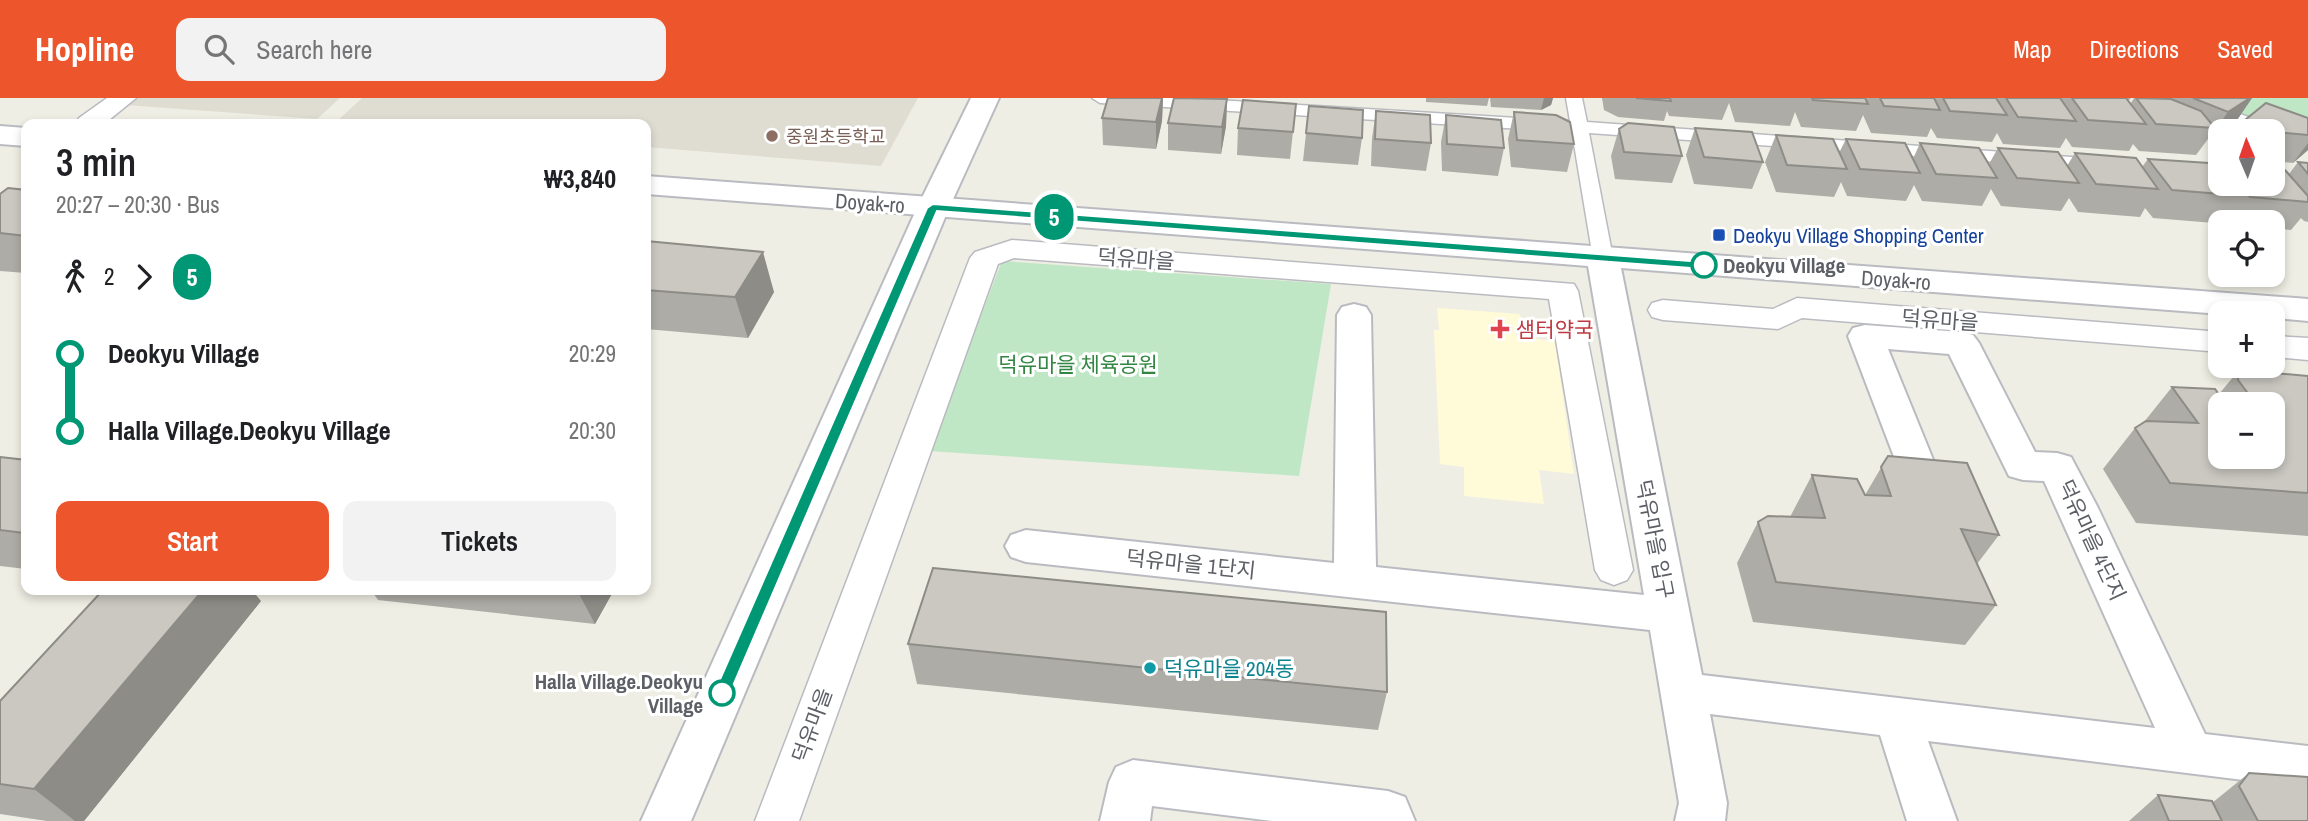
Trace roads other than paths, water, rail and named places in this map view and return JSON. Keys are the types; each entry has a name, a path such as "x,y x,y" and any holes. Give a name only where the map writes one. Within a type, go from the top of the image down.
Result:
{"street":[{"path":"95,119 123,98"},
{"path":"666,821 933,208 985,98"},
{"path":"0,135 21,137"},
{"name":"Doyak-ro","path":"651,185 2308,310"},
{"name":"덕유마을","path":"777,821 985,258 1012,249 1563,291 1614,570"},
{"name":"덕유마을 입구","path":"1603,258 1684,692 1703,803 1700,821"},
{"name":"덕유마을","path":"1663,310 1778,319 1797,308 2208,341"},
{"path":"1354,315 1355,581"},
{"name":"덕유마을 4단지","path":"1915,463 1865,335 1961,343 2023,466 2057,467 2190,753"},
{"path":"2285,347 2308,349"},
{"name":"덕유마을 1단지","path":"1026,546 1670,615"},
{"path":"1684,692 2308,767"},
{"path":"1898,718 1932,821"},
{"path":"1125,821 1133,782 1388,813 1390,821"}],"lane":[{"path":"1100,98 1387,107 1580,127 2123,166"},
{"path":"1574,98 1603,258"},
{"path":"2185,98 2238,119"}],"place":[{"name":"중원초등학교","path":"772,136"},
{"name":"Deokyu Village Shopping Center","path":"1719,235"},
{"name":"Deokyu Village","path":"1704,265"},
{"name":"샘터약국","path":"1500,329"},
{"name":"덕유마을 204동","path":"1150,668"},
{"name":"Halla Village.Deokyu Village","path":"722,693"}],"park label":[{"name":"덕유마을 체육공원","path":"1078,364"}]}
